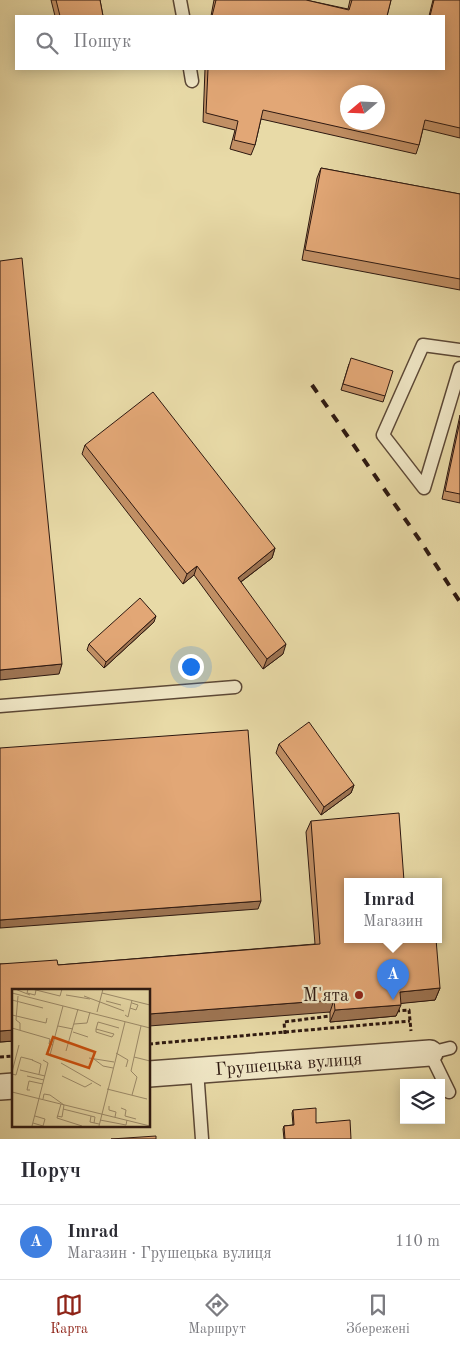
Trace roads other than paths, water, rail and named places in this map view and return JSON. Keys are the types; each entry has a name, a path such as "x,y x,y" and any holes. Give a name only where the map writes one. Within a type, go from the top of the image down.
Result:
{"street":[{"name":"Грушецька вулиця","path":"150,1074 440,1050"}],"lane":[{"path":"180,0 182,15"},
{"path":"460,350 423,345 383,435 424,488 460,368"},
{"path":"0,706 235,687"},
{"path":"440,1050 449,1092"},
{"path":"197,1070 202,1139"}],"railway":[{"path":"312,385 421,542 460,602"}],"place":[{"name":"М'ята","path":"359,995"},
{"name":"Imrad","path":"393,1000"}]}
